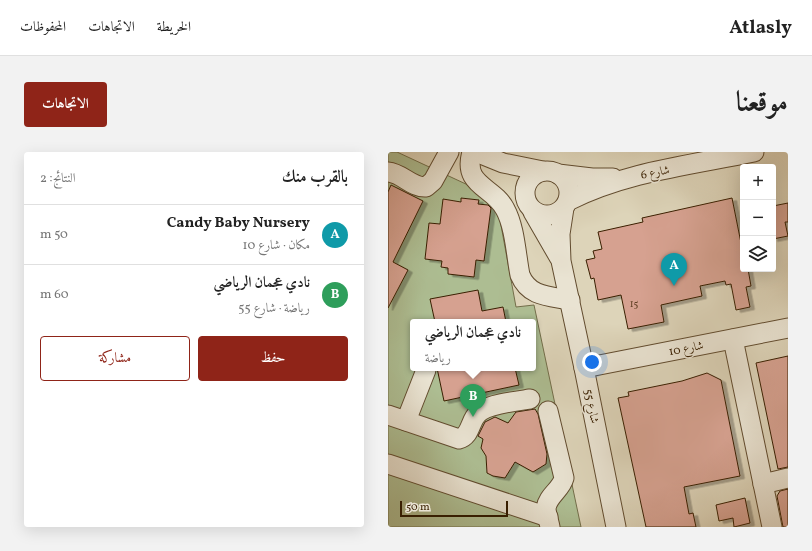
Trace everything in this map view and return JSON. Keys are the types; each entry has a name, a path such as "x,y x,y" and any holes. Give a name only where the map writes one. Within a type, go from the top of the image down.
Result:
{"street":[{"path":"388,172 395,174 417,186 426,187 433,181 449,152"},
{"path":"472,152 470,164 473,177 480,185 494,194 508,214 520,275 526,287 538,294 570,300"},
{"name":"شارع 6","path":"566,205 596,188 626,178 748,153"},
{"name":"شارع 55","path":"483,155 505,173 529,205 561,261"},
{"name":"شارع 6","path":"483,155 516,166 550,172 592,178 626,178"},
{"path":"550,172 564,179 568,186 569,194 566,205 559,212 553,215 540,214 529,205 525,191 526,184 530,178 536,174 550,172"},
{"name":"شارع 55","path":"566,205 560,234 561,261 616,527"},
{"name":"شارع 10","path":"584,368 788,328"},
{"path":"733,339 772,527"},
{"path":"406,421 426,371"},
{"path":"388,415 459,439 466,435 474,417 482,410 530,399"},
{"path":"548,411 564,478 560,488 548,501 546,507 549,522"},
{"path":"388,464 549,522"},
{"path":"763,484 788,478"}],"green space":[{"path":"388,152 397,152 496,198 516,307 534,305 581,527 388,527"}],"building":[{"path":"391,185 423,201 393,262 408,270 388,308 388,192"},
{"path":"461,198 479,200 478,204 488,205 491,208 484,261 476,260 474,277 448,274 448,268 441,267 442,261 425,259 429,223 440,224 443,199 461,202"},
{"path":"732,198 740,238 740,272 749,272 751,286 746,287 750,307 736,310 731,284 726,285 725,281 700,286 702,296 661,305 664,322 628,329 621,295 598,300 594,278 591,279 586,260 595,258 593,251 602,249 598,232 643,222 642,218"},
{"path":"788,203 788,222 785,222 788,236 776,238 776,236 776,205"},
{"path":"478,290 482,311 503,307 505,319 434,319 430,299"},
{"path":"788,356 788,467 778,469 756,363"},
{"path":"438,371 516,371 519,385 444,401"},
{"path":"707,373 721,380 740,476 684,487 689,514 693,513 696,527 646,527 618,398 629,396 628,392 682,381"},
{"path":"535,409 538,414 547,454 546,464 533,472 515,462 505,478 493,476 487,473 486,456 481,448 483,439 478,436 485,422 495,417 508,423 516,412"},
{"path":"788,489 788,527 783,527 777,496 780,491"},
{"path":"745,498 750,523 734,527 733,518 719,521 716,505"}],"place":[{"name":"Candy Baby Nursery","path":"674,286"},
{"name":"نادي عجمان الرياضي","path":"473,417"}]}
